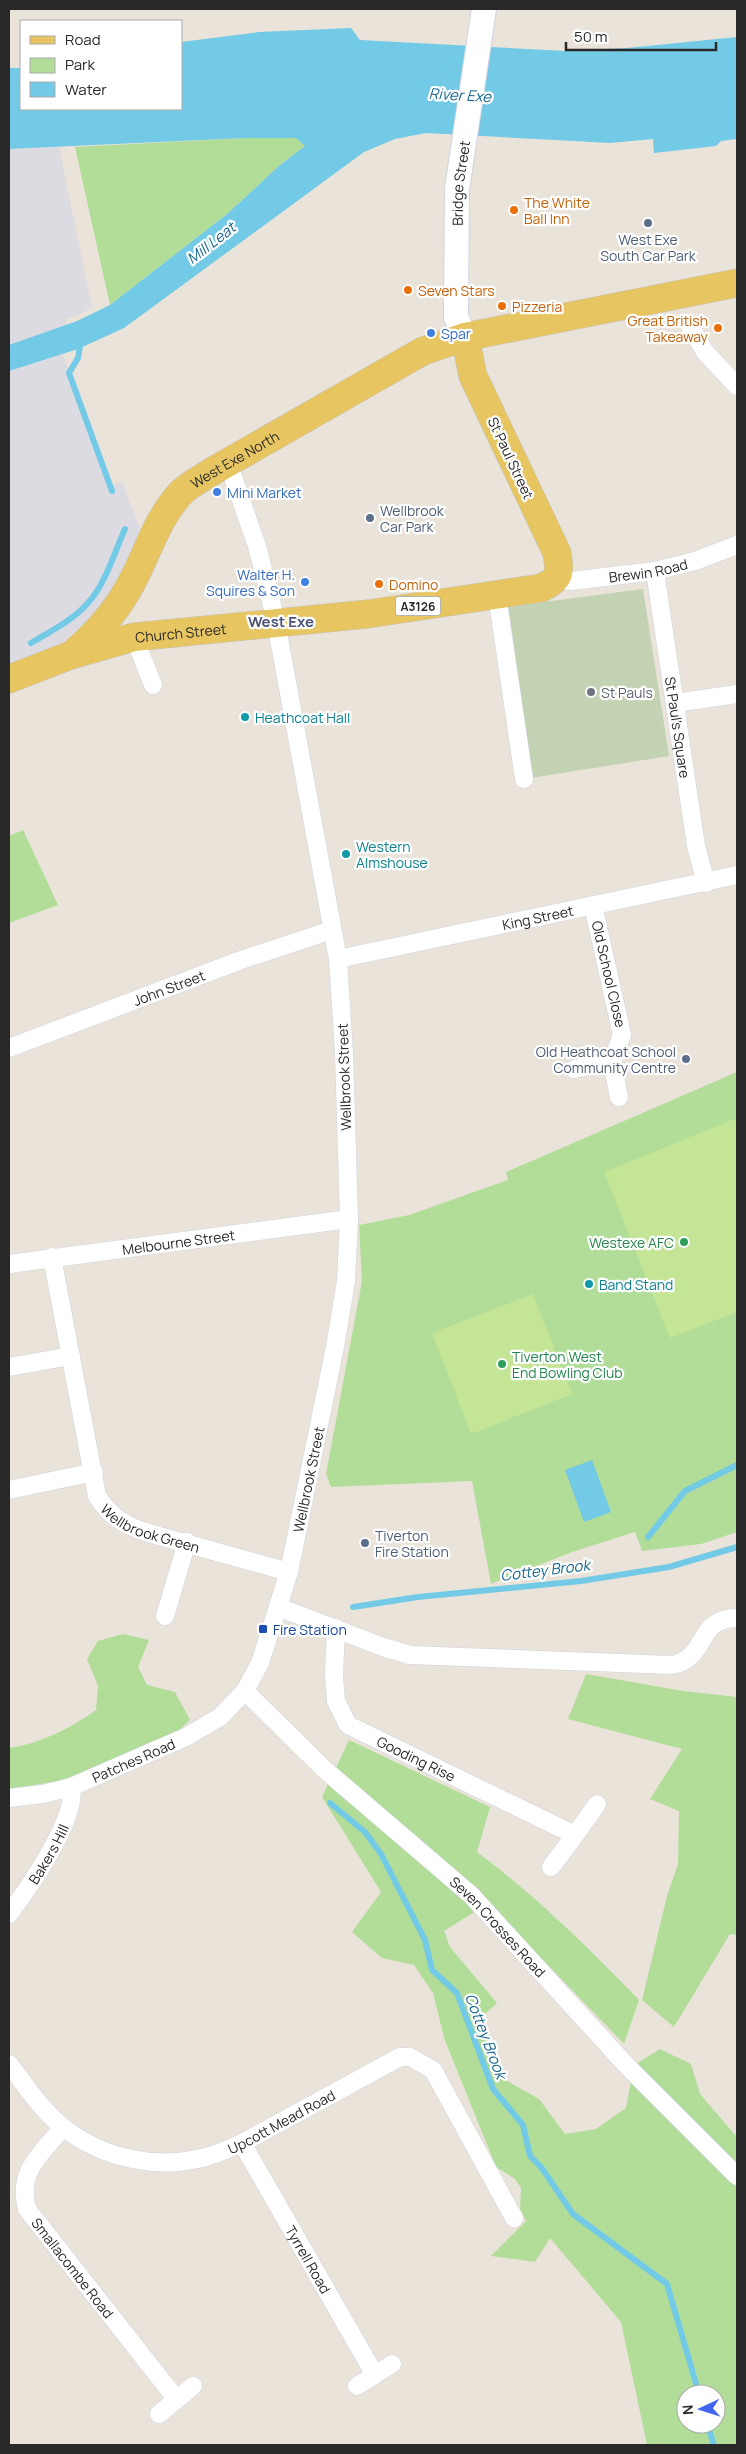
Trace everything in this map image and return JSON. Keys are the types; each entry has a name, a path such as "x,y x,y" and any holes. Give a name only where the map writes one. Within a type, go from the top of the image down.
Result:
{"main road":[{"name":"A3126","path":"465,337 737,283"},
{"name":"West Exe North","path":"71,655 100,630 116,609 134,579 164,515 180,493 228,463 423,351 465,337"},
{"name":"St Paul Street","path":"465,337 473,376 557,553 559,567 557,578"},
{"name":"Church Street","path":"71,655 134,637 175,631 368,614 541,588 557,578"},
{"path":"116,609 133,622 175,631"},
{"name":"A3126","path":"9,679 71,655"}],"street":[{"name":"Bridge Street","path":"465,337 456,317 457,189 482,19"},
{"path":"689,324 705,352 737,386"},
{"name":"Wellbrook Street","path":"228,463 257,546 276,623 338,959 349,1219 346,1280 335,1347 289,1572 260,1663 245,1691"},
{"name":"Brewin Road","path":"557,578 571,581 655,571 694,561 737,545"},
{"name":"St Paul's Square","path":"655,571 696,846 706,882"},
{"path":"497,595 524,779"},
{"path":"134,637 153,685"},
{"path":"675,703 737,694"},
{"name":"King Street","path":"338,959 737,875"},
{"name":"Old School Close","path":"593,905 622,1035 612,1062"},
{"name":"John Street","path":"9,1048 241,960 332,930"},
{"path":"574,1069 612,1062 619,1097"},
{"name":"Melbourne Street","path":"9,1264 349,1219"},
{"name":"Wellbrook Green","path":"52,1257 97,1496 106,1511 115,1519 145,1532 187,1542 289,1572"},
{"path":"9,1367 71,1356"},
{"path":"9,1490 94,1472"},
{"path":"165,1616 187,1542"},
{"path":"278,1607 383,1647 410,1654 672,1665 684,1663 693,1655 712,1624 724,1619 737,1618"},
{"name":"Gooding Rise","path":"336,1628 334,1653 336,1701 348,1725 574,1835"},
{"name":"Patches Road","path":"9,1798 43,1794 71,1787 186,1737 220,1716 245,1691"},
{"name":"Seven Crosses Road","path":"245,1691 324,1769 471,1895 627,2066 737,2176"},
{"name":"Bakers Hill","path":"9,1914 30,1886 55,1843 73,1796 71,1787"},
{"path":"551,1867 597,1804"},
{"name":"Upcott Mead Road","path":"9,2064 46,2111 63,2128 84,2142 135,2160 160,2163 206,2157 242,2143 400,2057 410,2057 432,2070 509,2193 514,2218"},
{"name":"Smallacombe Road","path":"63,2128 26,2174 24,2186 27,2209 176,2400"},
{"name":"Tyrrell Road","path":"242,2143 375,2374"},
{"path":"357,2386 392,2364"},
{"path":"160,2414 193,2386"}],"shaded area":[{"path":"59,147 92,308 66,320 61,348 108,487 122,482 140,528 128,570 104,607 44,657 9,672 9,149"}],"green space":[{"path":"244,138 296,138 305,146 280,165 227,214 110,305 75,147"},
{"path":"643,589 669,756 531,778 506,607"},
{"path":"23,830 58,905 9,923 9,836"},
{"path":"737,1072 737,1532 701,1544 642,1551 635,1532 572,1552 491,1584 472,1481 331,1487 326,1474 362,1281 359,1225 409,1215 508,1180 506,1172"},
{"name":"Westexe AFC","path":"737,1118 737,1312 670,1338 604,1172"},
{"name":"Tiverton West End Bowling Club","path":"533,1294 572,1394 471,1434 432,1333"},
{"path":"123,1634 149,1640 138,1667 147,1685 175,1692 190,1720 162,1746 72,1779 9,1789 9,1748 44,1739 76,1723 96,1710 98,1686 87,1659 98,1641"},
{"path":"586,1674 683,1691 737,1697 737,1935 730,1934 674,2027 642,2000 667,1896 678,1864 679,1811 650,1799 682,1749 568,1719"},
{"path":"349,1740 490,1807 477,1852 520,1886 561,1923 639,2000 624,2044 485,1900 476,1911 444,1931 450,1947 497,2003 481,2018 498,2076 539,2099 565,2134 596,2129 626,2108 634,2065 660,2049 691,2064 700,2094 737,2137 737,2445 647,2445 621,2322 550,2238 535,2262 491,2256 526,2221 520,2209 521,2188 515,2179 496,2167 444,2038 433,1993 414,1965 382,1958 352,1932 381,1892 322,1797"}],"water":[{"path":"351,28 360,40 565,51 627,48 737,37 737,139 721,141 716,146 654,153 653,139 610,143 426,133 395,139 364,152 124,328 78,349 9,371 9,345 77,321 110,305 227,214 280,165 305,146 296,138 244,138 9,149 9,68 20,68 20,110 182,110 182,42 259,32"},
{"path":"592,1460 611,1512 584,1522 565,1470"}],"waterway":[{"path":"81,340 78,358 69,373 112,491"},
{"path":"31,643 69,620 88,603 105,577 125,529"},
{"path":"648,1537 685,1491 737,1465"},
{"name":"Cottey Brook","path":"353,1607 418,1597 581,1581 669,1567 737,1547"},
{"name":"Cottey Brook","path":"330,1803 365,1832 381,1854 425,1940 432,1970 457,1993 493,2089 523,2125 530,2156 541,2167 573,2214 667,2284 696,2384"},
{"name":"Cottey Brook","path":"710,2434 714,2445"}],"place":[{"name":"The White Ball Inn","path":"514,210"},
{"name":"West Exe South Car Park","path":"648,223"},
{"name":"Seven Stars","path":"408,290"},
{"name":"Pizzeria","path":"502,306"},
{"name":"Great British Takeaway","path":"718,328"},
{"name":"Spar","path":"431,333"},
{"name":"Mini Market","path":"217,492"},
{"name":"Wellbrook Car Park","path":"370,518"},
{"name":"Walter H. Squires & Son","path":"305,582"},
{"name":"Domino","path":"379,584"},
{"name":"St Pauls","path":"591,692"},
{"name":"Heathcoat Hall","path":"245,717"},
{"name":"Western Almshouse","path":"346,854"},
{"name":"Old Heathcoat School Community Centre","path":"686,1059"},
{"name":"Westexe AFC","path":"684,1242"},
{"name":"Band Stand","path":"589,1284"},
{"name":"Tiverton West End Bowling Club","path":"502,1364"},
{"name":"Tiverton Fire Station","path":"365,1543"},
{"name":"Fire Station","path":"263,1629"}],"district":[{"name":"West Exe","path":"281,621"}],"water label":[{"name":"River Exe","path":"460,95"},
{"name":"Mill Leat","path":"211,243"}]}
